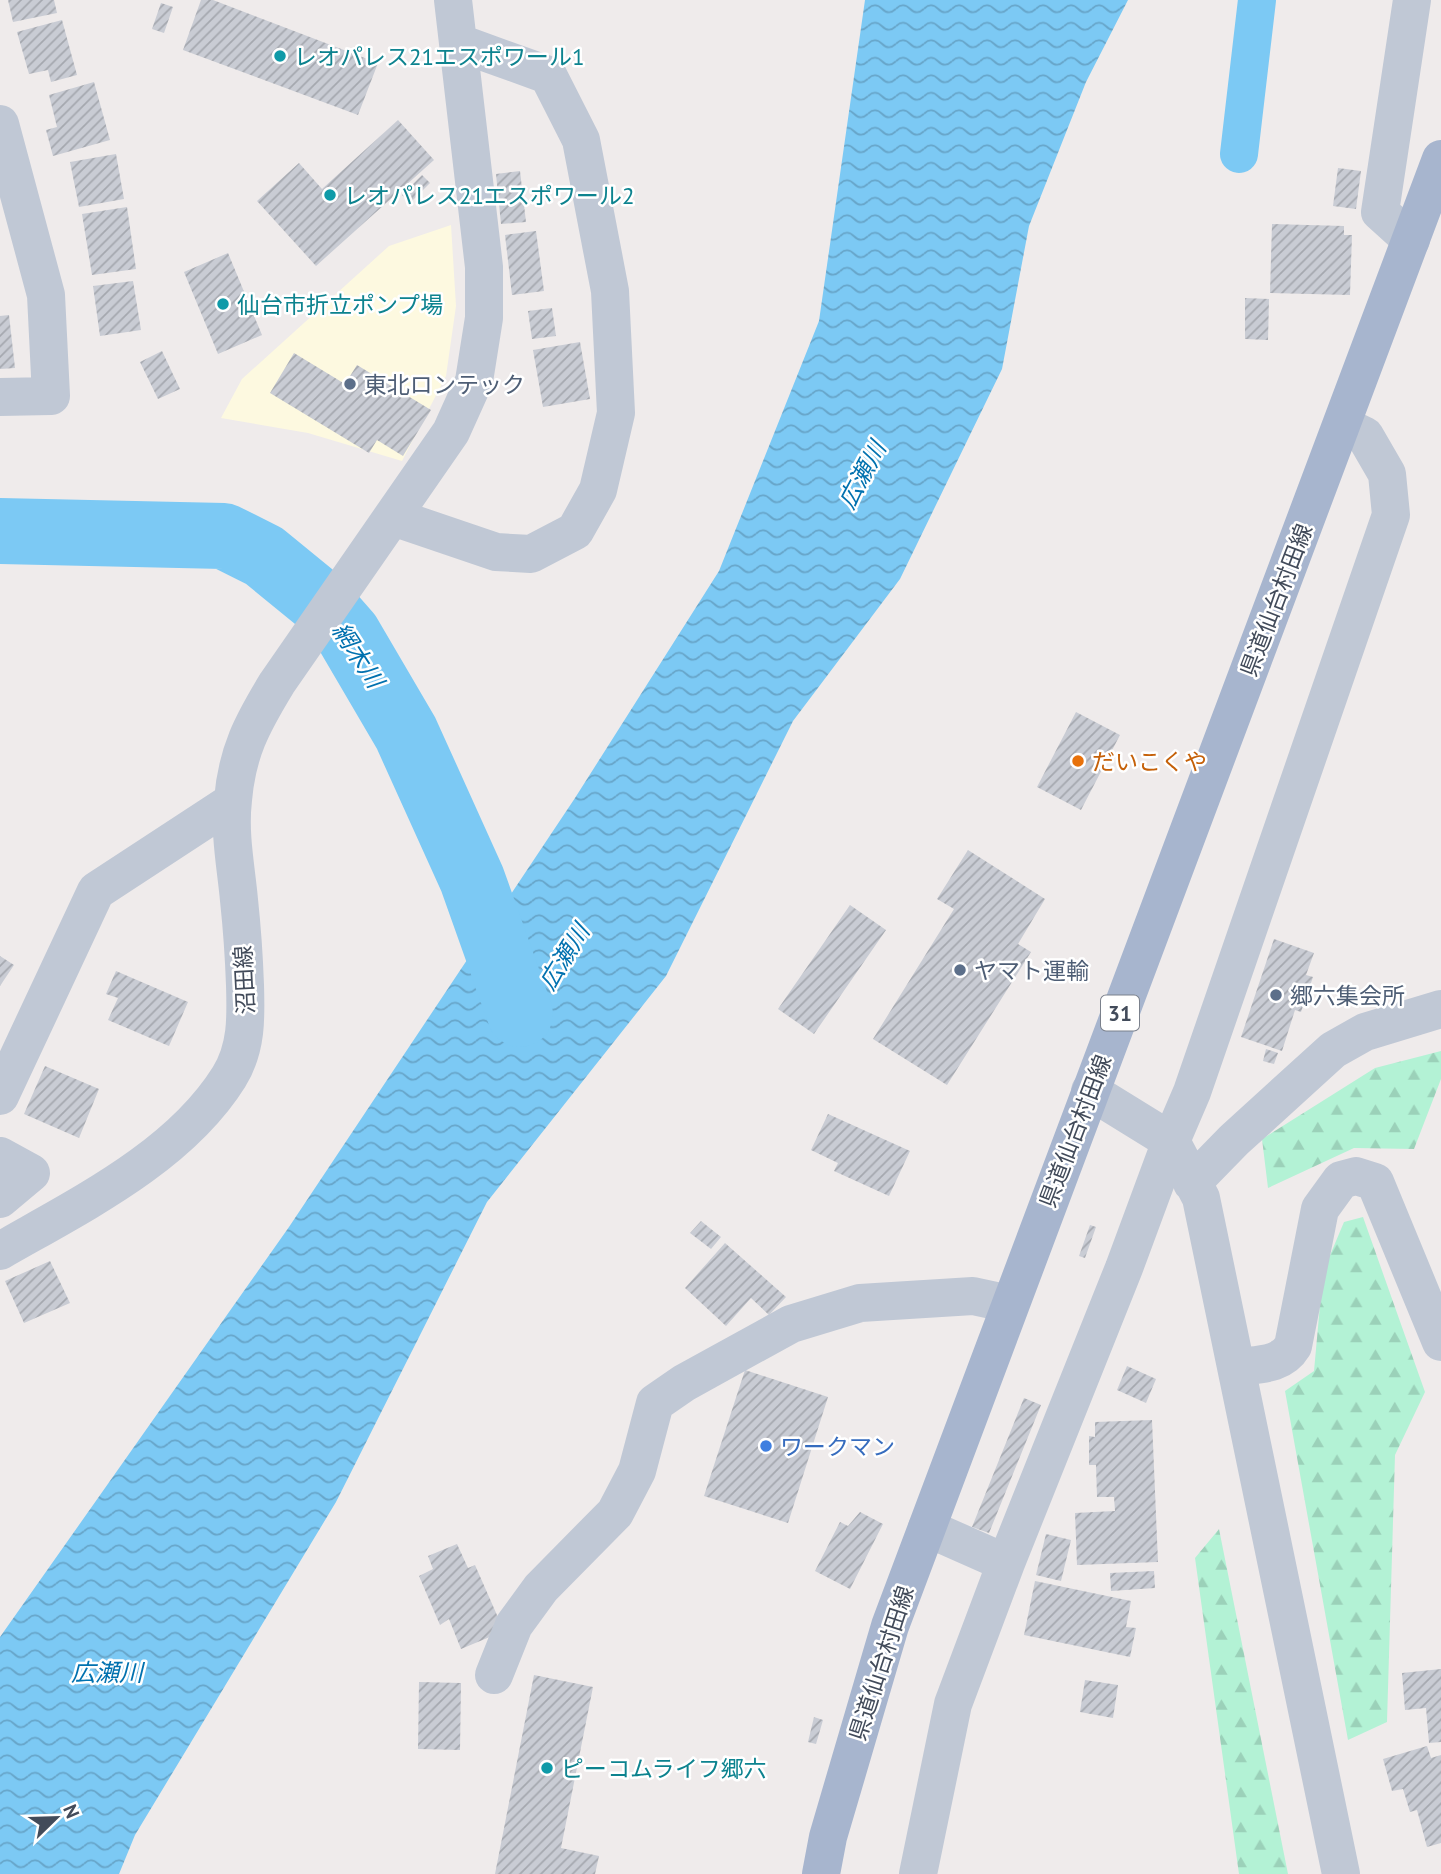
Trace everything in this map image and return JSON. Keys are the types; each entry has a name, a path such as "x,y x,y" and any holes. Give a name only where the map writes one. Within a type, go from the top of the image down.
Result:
{"main road":[{"name":"県道仙台村田線","path":"821,1874 828,1837 890,1626 1441,159"}],"street":[{"name":"沼田線","path":"0,1251 159,1155 202,1114 231,1075 247,1030 240,902 233,847 232,802 240,754 255,718 277,683 451,432 474,381 484,318 484,267 453,0"},
{"path":"1411,240 1380,212 1412,0"},
{"path":"393,517 496,552 531,554 575,531 598,489 616,413 610,291 581,141 548,75 458,43"},
{"path":"0,124 46,296 51,396 0,397"},
{"path":"918,1874 953,1704 1192,1092 1391,515 1387,474 1365,436 1342,425"},
{"path":"0,1096 96,891 232,802"},
{"path":"1192,1183 1234,1140 1333,1050 1365,1032 1441,1009"},
{"path":"1090,1091 1171,1141 1201,1198 1341,1874"},
{"path":"0,1156 31,1173 0,1199"},
{"path":"1237,1367 1278,1362 1288,1355 1293,1346 1320,1209 1341,1180 1356,1176 1375,1182 1441,1342"},
{"path":"494,1675 514,1625 534,1598 615,1513 637,1471 655,1403 684,1383 791,1324 860,1303 973,1296 1010,1304"},
{"path":"927,1528 1006,1563"}],"shaded area":[{"path":"451,225 456,306 446,376 402,461 308,433 221,418 242,379 389,246"}],"green space":[{"path":"1441,1051 1441,1079 1414,1149 1354,1148 1268,1188 1262,1139 1375,1068"},
{"path":"1363,1217 1425,1392 1395,1455 1387,1722 1348,1740 1285,1391 1314,1371 1323,1272 1344,1222"},
{"path":"1219,1529 1288,1874 1239,1874 1195,1558"}],"water":[{"name":"広瀬川","path":"865,0 1128,0 1086,82 1029,226 1002,369 900,579 793,721 666,976 487,1202 336,1502 135,1835 119,1874 0,1874 0,1637 289,1227 575,798 719,571 819,321"}],"building":[{"path":"8,0 54,0 57,13 13,22"},
{"name":"レオパレス21エスポワール1","path":"201,0 213,0 378,63 358,115 183,50"},
{"path":"161,3 173,7 164,33 152,29"},
{"path":"62,20 77,75 51,82 48,70 29,74 17,32"},
{"path":"94,82 110,140 53,156 46,130 57,127 49,95"},
{"name":"レオパレス21エスポワール2","path":"398,120 434,160 316,266 257,201 299,163 322,189"},
{"path":"116,154 124,199 79,207 70,162"},
{"path":"1338,168 1361,171 1356,209 1333,206"},
{"path":"520,171 526,222 501,224 496,174"},
{"path":"422,175 430,183 410,203 402,195"},
{"path":"127,207 136,269 92,275 82,214"},
{"path":"1272,224 1344,226 1344,235 1352,235 1350,295 1270,293"},
{"path":"536,231 544,291 512,295 505,235"},
{"name":"仙台市折立ポンプ場","path":"228,253 262,335 218,354 184,272"},
{"path":"133,281 141,330 100,336 93,286"},
{"path":"1245,298 1269,299 1268,340 1245,339"},
{"path":"552,308 556,336 532,339 528,311"},
{"path":"9,315 15,368 0,369 0,316"},
{"path":"580,342 590,399 543,407 533,350"},
{"path":"162,351 180,389 158,399 140,362"},
{"path":"294,353 345,384 357,365 431,410 403,456 377,440 369,453 270,393"},
{"name":"だいこくや","path":"1076,712 1120,735 1081,810 1037,787"},
{"path":"968,850 1045,899 1018,944 1031,952 947,1085 873,1039 954,909 937,899"},
{"path":"850,905 886,930 814,1034 778,1009"},
{"path":"1274,939 1314,953 1306,975 1313,977 1301,1012 1295,1010 1282,1051 1241,1037"},
{"path":"0,956 14,965 0,986"},
{"path":"116,971 188,1002 169,1046 108,1020 118,998 106,994"},
{"path":"1266,1049 1278,1053 1274,1064 1263,1061"},
{"path":"45,1066 99,1089 79,1138 24,1114"},
{"path":"828,1114 910,1151 889,1196 834,1171 838,1163 811,1150"},
{"path":"701,1221 721,1237 711,1249 690,1233"},
{"path":"1090,1225 1096,1227 1085,1258 1079,1256"},
{"path":"725,1243 786,1297 769,1315 751,1298 726,1326 685,1288"},
{"path":"50,1261 70,1303 24,1323 5,1281"},
{"path":"1127,1366 1156,1379 1146,1403 1117,1390"},
{"path":"745,1370 828,1397 788,1523 704,1496"},
{"path":"1024,1398 1041,1405 989,1533 972,1527"},
{"path":"1152,1420 1158,1562 1077,1565 1075,1513 1115,1511 1114,1497 1097,1497 1096,1465 1089,1465 1089,1436 1095,1437 1095,1422"},
{"path":"860,1512 883,1524 850,1589 815,1571 840,1522 848,1526"},
{"path":"1046,1534 1071,1540 1061,1581 1036,1575"},
{"path":"457,1544 468,1568 475,1565 504,1631 461,1649 449,1619 440,1625 419,1576 433,1569 428,1556"},
{"path":"1154,1571 1155,1588 1111,1591 1110,1573"},
{"path":"1035,1581 1131,1601 1126,1627 1136,1628 1130,1657 1024,1635"},
{"path":"1441,1669 1441,1742 1429,1743 1426,1708 1405,1710 1402,1673"},
{"name":"ピーコムライフ郷六","path":"534,1675 593,1687 561,1848 599,1856 595,1874 495,1874"},
{"path":"1085,1680 1118,1685 1113,1718 1080,1712"},
{"path":"419,1682 461,1683 460,1750 418,1749"},
{"path":"814,1717 823,1720 816,1744 808,1742"},
{"path":"1427,1746 1431,1758 1441,1755 1441,1843 1427,1847 1417,1810 1410,1812 1403,1789 1392,1791 1383,1759"}],"waterway":[{"path":"1239,154 1257,0"},
{"name":"網木川","path":"0,531 224,536 264,556 319,601 348,634 406,733 472,879 520,1014"}],"place":[{"name":"レオパレス21エスポワール1","path":"280,56"},
{"name":"レオパレス21エスポワール2","path":"330,195"},
{"name":"仙台市折立ポンプ場","path":"223,304"},
{"name":"東北ロンテック","path":"350,384"},
{"name":"だいこくや","path":"1078,761"},
{"name":"ヤマト運輸","path":"960,970"},
{"name":"郷六集会所","path":"1276,995"},
{"name":"ワークマン","path":"766,1446"},
{"name":"ピーコムライフ郷六","path":"547,1768"}]}
